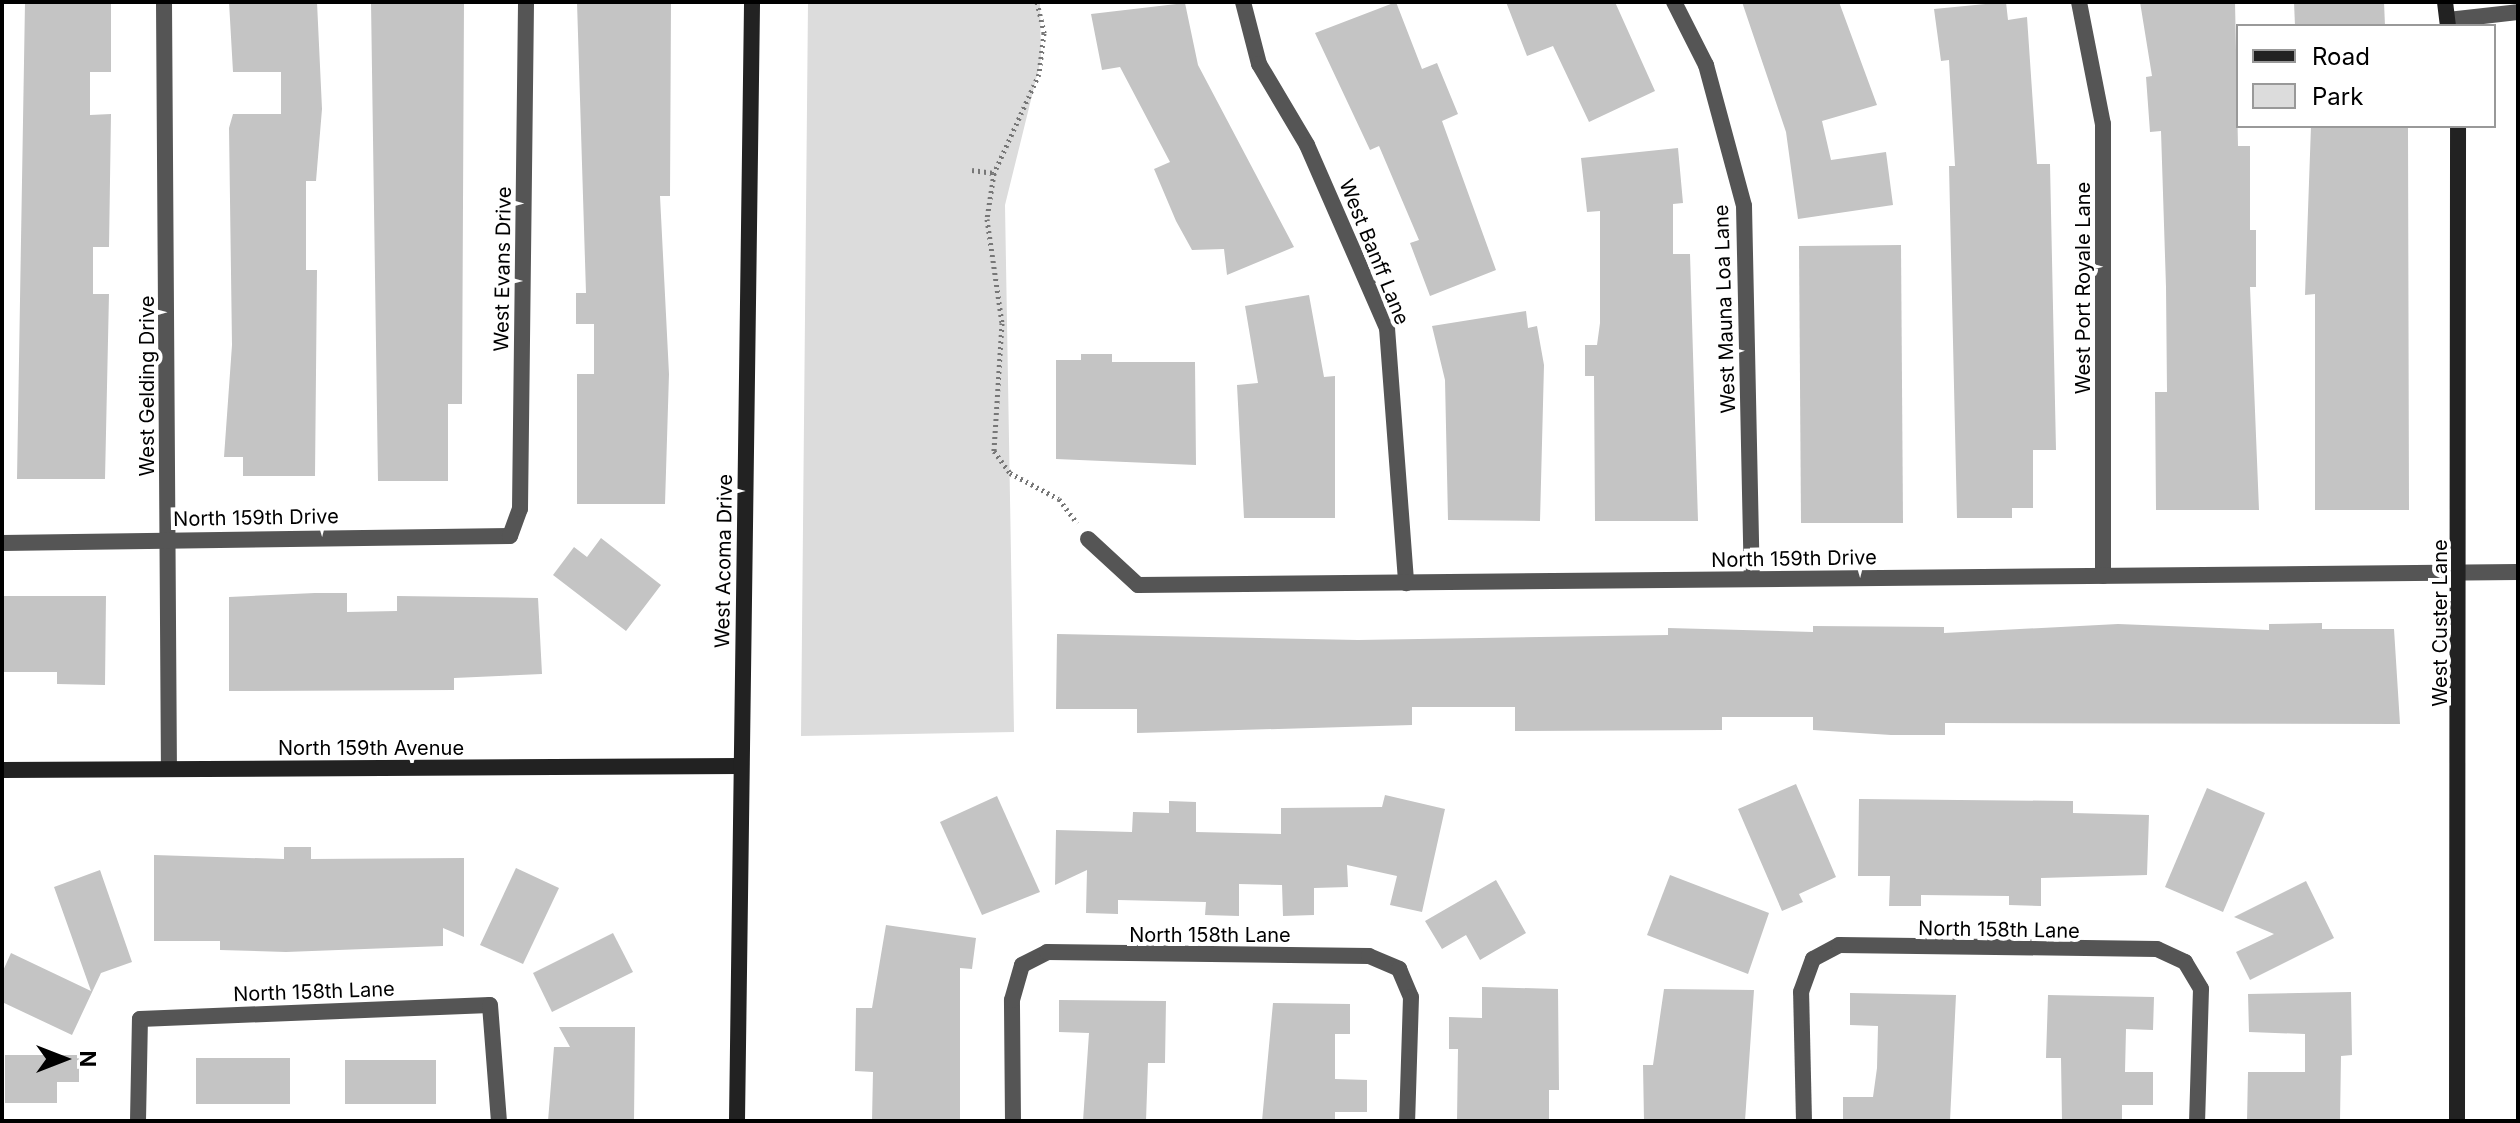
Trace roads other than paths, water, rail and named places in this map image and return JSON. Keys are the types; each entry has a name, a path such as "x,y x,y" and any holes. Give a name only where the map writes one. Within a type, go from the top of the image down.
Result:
{"street":[{"name":"West Gelding Drive","path":"164,2 169,769"},
{"name":"West Evans Drive","path":"510,536 520,509 526,2"},
{"name":"West Acoma Drive","path":"737,1121 752,2"},
{"name":"West Banff Lane","path":"1243,2 1259,64 1307,145 1387,328 1406,583"},
{"name":"West Mauna Loa Lane","path":"1674,2 1706,65 1744,206 1752,579"},
{"name":"West Port Royale Lane","path":"2079,2 2103,124 2103,576"},
{"path":"2445,2 2448,23 2518,12"},
{"name":"West Custer Lane","path":"2457,1121 2460,573 2458,128"},
{"name":"North 159th Drive","path":"2,543 510,536"},
{"name":"North 159th Drive","path":"1088,539 1138,585 2518,572"},
{"name":"North 159th Avenue","path":"2,770 740,766"},
{"name":"North 158th Lane","path":"1804,1121 1801,992 1813,959 1839,945 2157,949 2185,962 2201,989 2197,1121"},
{"name":"North 158th Lane","path":"1013,1121 1012,1000 1022,965 1047,952 1369,956 1399,969 1411,997 1407,1121"},
{"name":"North 158th Lane","path":"138,1121 140,1019 490,1005 499,1121"}]}
